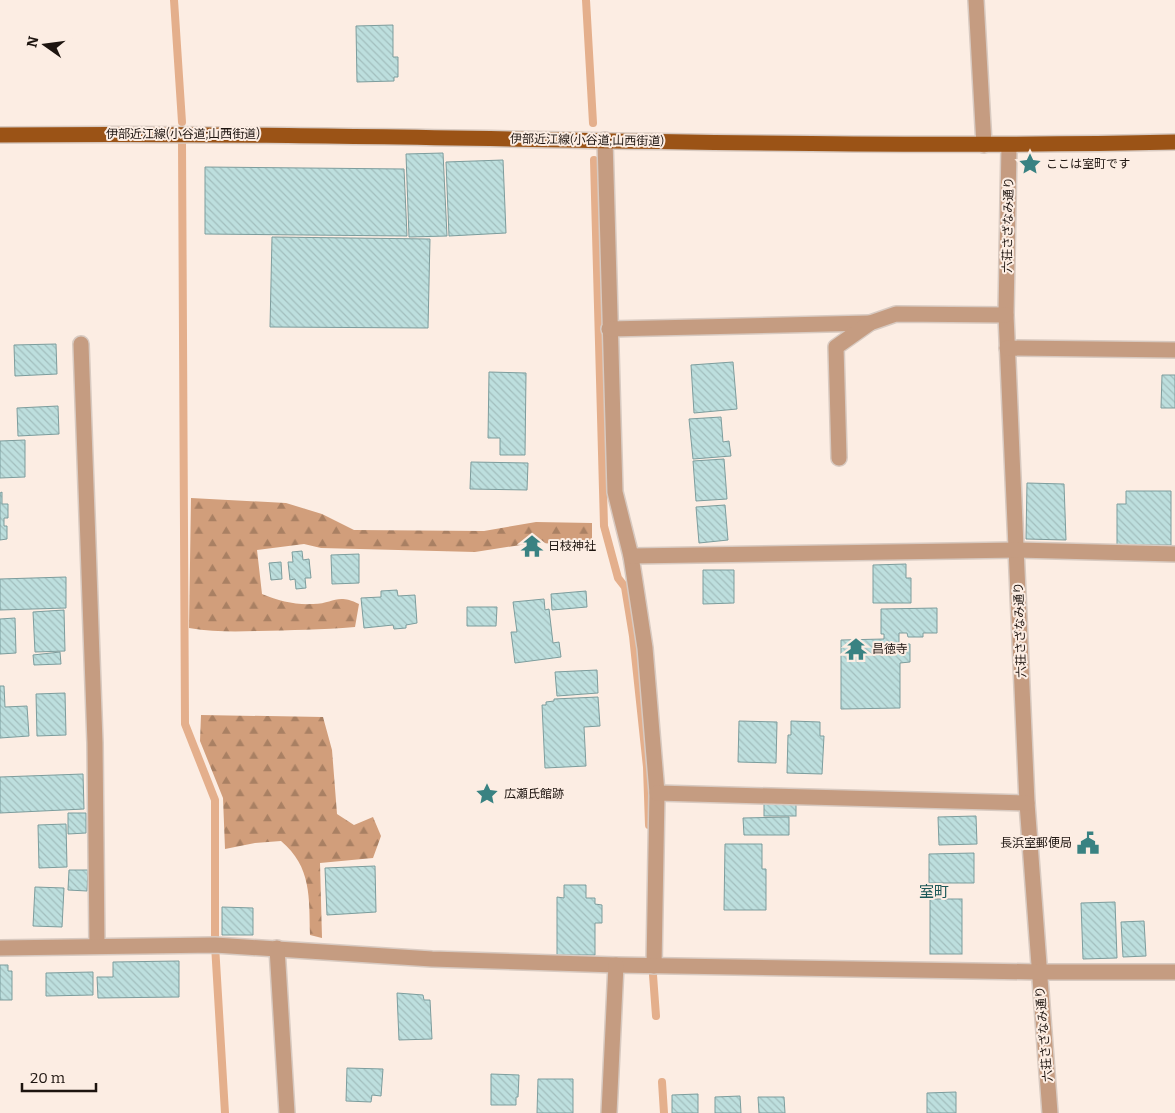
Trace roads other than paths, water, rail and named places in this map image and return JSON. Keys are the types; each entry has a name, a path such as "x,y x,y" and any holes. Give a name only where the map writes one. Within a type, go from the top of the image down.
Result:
{"main road":[{"name":"伊部近江線(小谷道;山西街道)","path":"0,134 186,133 1010,146 1175,142"}],"street":[{"path":"976,0 984,145"},
{"path":"606,140 609,329 615,492 631,556 645,648 657,793 654,966"},
{"name":"六荘さざなみ通り","path":"1010,146 1007,348 1027,803 1050,1113"},
{"path":"839,458 836,347 870,323 896,314 1006,315"},
{"path":"609,329 870,323"},
{"path":"81,344 95,743 97,946"},
{"path":"1007,348 1175,350"},
{"path":"631,556 1016,550 1175,554"},
{"path":"657,793 1027,803"},
{"path":"0,948 215,945 432,959 616,965 1039,972 1175,972"},
{"path":"278,948 287,1113"},
{"path":"609,1113 616,965"}],"waterway":[{"path":"174,0 182,122"},
{"path":"586,0 593,123"},
{"path":"182,142 185,724 215,800 215,945 225,1113"},
{"path":"594,160 604,526 618,578 625,587 633,636 647,767 649,825"},
{"path":"653,975 656,1016"},
{"path":"662,1082 664,1113"}],"place":[{"name":"ここは室町です","path":"1030,164"},
{"name":"日枝神社","path":"532,546"},
{"name":"昌徳寺","path":"856,649"},
{"name":"広瀬氏館跡","path":"487,794"},
{"name":"長浜室郵便局","path":"1088,843"}],"district":[{"name":"室町","path":"934,892"}]}
